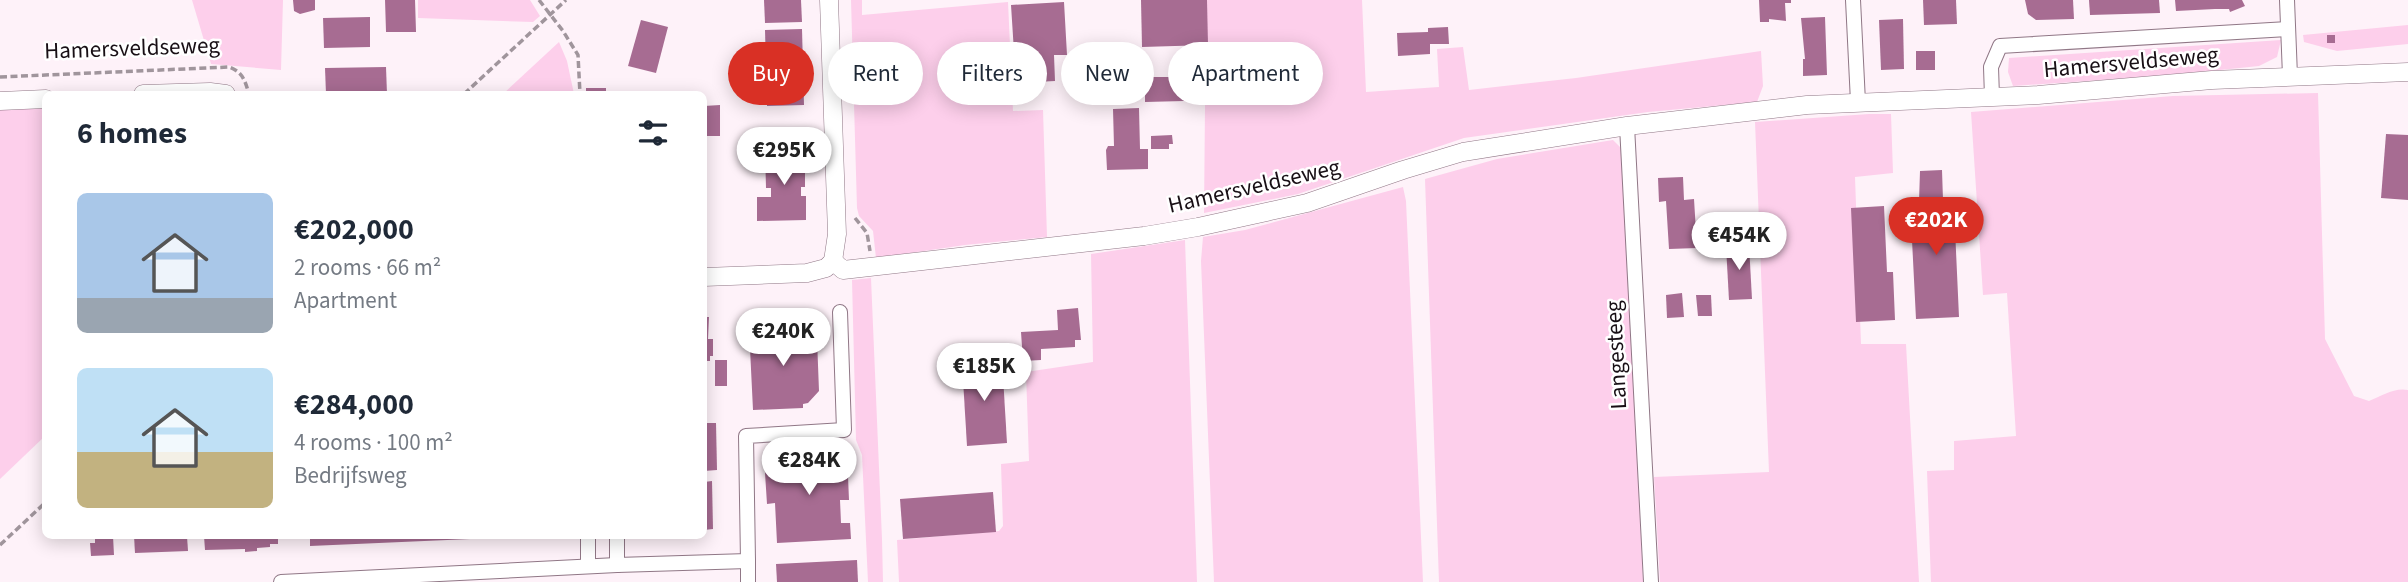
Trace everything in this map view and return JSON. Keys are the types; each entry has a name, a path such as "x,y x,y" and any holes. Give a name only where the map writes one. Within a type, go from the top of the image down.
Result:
{"street":[{"path":"707,277 807,273 826,268 833,261 836,234 829,0"},
{"path":"1853,0 1858,102"},
{"path":"2287,0 2290,76"},
{"path":"1992,97 1990,67 2000,47 2288,29"},
{"name":"Hamersveldseweg","path":"833,261 843,270 1198,228 1307,203 1463,152 1627,126 1741,112 1858,102 1992,97 2290,76 2408,72"},
{"path":"0,101 42,99"},
{"name":"Langesteeg","path":"1627,126 1651,582"},
{"path":"748,582 746,436 844,430 840,312"},
{"path":"588,539 588,566"},
{"path":"617,539 617,565"},
{"path":"281,582 496,577 588,566 748,561"}],"path":[{"path":"539,0 578,55 580,91"},
{"path":"467,91 566,0"},
{"name":"Hamersveldseweg","path":"0,77 229,67 238,70 248,91"},
{"path":"0,545 42,506"}],"shaded area":[{"path":"192,0 283,0 281,70 211,64"},
{"path":"418,0 530,0 540,16 533,22 418,18"},
{"path":"851,0 862,0 862,15 1008,2 1010,42 937,42 937,105 1013,105 1013,111 1043,110 1047,237 876,258 873,231 859,216 857,208 854,105 923,105 923,42 852,42"},
{"path":"1206,0 1362,0 1366,92 1439,87 1437,49 1463,47 1469,90 1576,78 1761,51 1763,86 1757,102 1648,112 1464,138 1298,194 1204,213 1205,105 1323,105 1323,42 1206,42"},
{"path":"2408,25 2408,44 2337,51 2304,42 2303,35"},
{"path":"2281,40 2277,57 2259,66 2162,76 2013,86 2008,72 2009,58"},
{"path":"559,42 567,61 573,91 506,91"},
{"path":"2318,93 2325,339 2354,396 2369,401 2393,391 2408,390 2408,582 1931,582 1927,471 1954,470 1954,441 2016,436 2007,293 1983,295 1971,112 2173,96"},
{"path":"42,105 42,439 0,479 0,108"},
{"path":"1891,114 1893,173 1855,177 1861,344 1906,344 1919,582 1660,582 1654,477 1769,472 1755,122"},
{"path":"1613,140 1621,148 1628,247 1643,582 1439,582 1425,179 1497,159"},
{"path":"1403,187 1406,201 1423,582 1214,582 1201,261 1203,237 1245,230"},
{"path":"1185,240 1197,582 899,582 897,540 999,531 1003,526 1001,464 1029,461 1026,372 1093,362 1091,254"},
{"path":"871,278 883,582 868,582 862,455 856,440 852,280"}],"building":[{"path":"293,0 315,0 315,10 300,14 294,11"},
{"path":"385,0 415,0 416,32 386,32"},
{"path":"764,0 801,0 802,22 765,23"},
{"path":"1141,0 1207,0 1208,42 1168,42 1168,46 1154,47 1154,42 1142,42"},
{"path":"1759,0 1791,0 1791,3 1785,3 1786,21 1769,19 1769,22 1760,22"},
{"path":"1923,0 1956,0 1957,24 1924,25"},
{"path":"2025,0 2073,0 2074,19 2036,20 2028,14"},
{"path":"2089,0 2159,0 2160,13 2090,15"},
{"path":"2175,0 2242,0 2245,6 2230,12 2229,9 2176,11"},
{"path":"1064,2 1066,42 1061,42 1061,55 1054,55 1055,81 1047,81 1047,42 1013,42 1011,5"},
{"path":"370,17 370,47 324,48 323,18"},
{"path":"1825,17 1827,75 1803,76 1805,59 1801,18"},
{"path":"1903,19 1904,69 1881,70 1879,20"},
{"path":"641,20 668,27 656,73 628,66"},
{"path":"1448,27 1449,44 1430,44 1430,54 1398,56 1397,33 1428,32 1428,28"},
{"path":"802,29 802,42 765,42 765,30"},
{"path":"2327,35 2335,35 2335,43 2327,43"},
{"path":"1916,51 1935,51 1935,70 1916,70"},
{"path":"386,67 387,91 326,91 325,68"},
{"path":"1154,77 1168,77 1168,101 1154,102"},
{"path":"586,88 606,88 606,91 586,91"},
{"path":"720,105 720,136 707,136 707,106"},
{"path":"1139,108 1140,149 1148,149 1148,169 1107,170 1106,150 1108,146 1114,146 1113,109"},
{"path":"2386,134 2408,135 2408,200 2381,198"},
{"path":"1172,135 1173,144 1169,144 1169,149 1151,149 1151,136"},
{"path":"805,149 805,187 801,187 801,196 806,196 806,220 757,221 757,197 771,197 771,188 766,188 765,150"},
{"path":"1942,170 1943,200 1948,200 1948,208 1954,207 1959,317 1916,319 1912,240 1937,238 1937,201 1919,202 1920,171"},
{"path":"1683,177 1684,200 1694,199 1697,248 1669,249 1666,201 1659,202 1658,178"},
{"path":"1884,206 1887,272 1893,272 1895,320 1856,322 1851,208"},
{"path":"1749,245 1752,299 1729,300 1726,246"},
{"path":"1682,293 1684,317 1667,318 1666,295"},
{"path":"1696,295 1711,295 1712,316 1698,316"},
{"path":"1078,308 1081,340 1075,340 1075,347 1041,349 1041,360 1023,361 1021,332 1058,330 1057,310"},
{"path":"707,317 708,339 713,339 713,356 710,356 710,361 707,361"},
{"path":"799,326 800,339 817,339 819,391 808,403 803,404 803,408 753,410 749,328"},
{"path":"715,360 727,360 727,386 715,386"},
{"path":"1002,360 1007,443 967,446 962,363"},
{"path":"707,423 716,423 717,470 707,471"},
{"path":"847,453 849,500 840,500 841,523 850,523 851,539 777,543 775,503 767,504 765,473 770,463 782,455"},
{"path":"712,481 713,529 707,530 707,482"},
{"path":"993,492 996,532 903,539 900,499"},
{"path":"95,539 113,539 114,555 91,556 90,543 95,543"},
{"path":"134,539 187,539 188,551 135,553"},
{"path":"204,539 278,539 278,544 257,548 257,551 205,550"},
{"path":"310,539 470,539 310,546"},
{"path":"857,560 858,582 777,582 776,564"}]}
